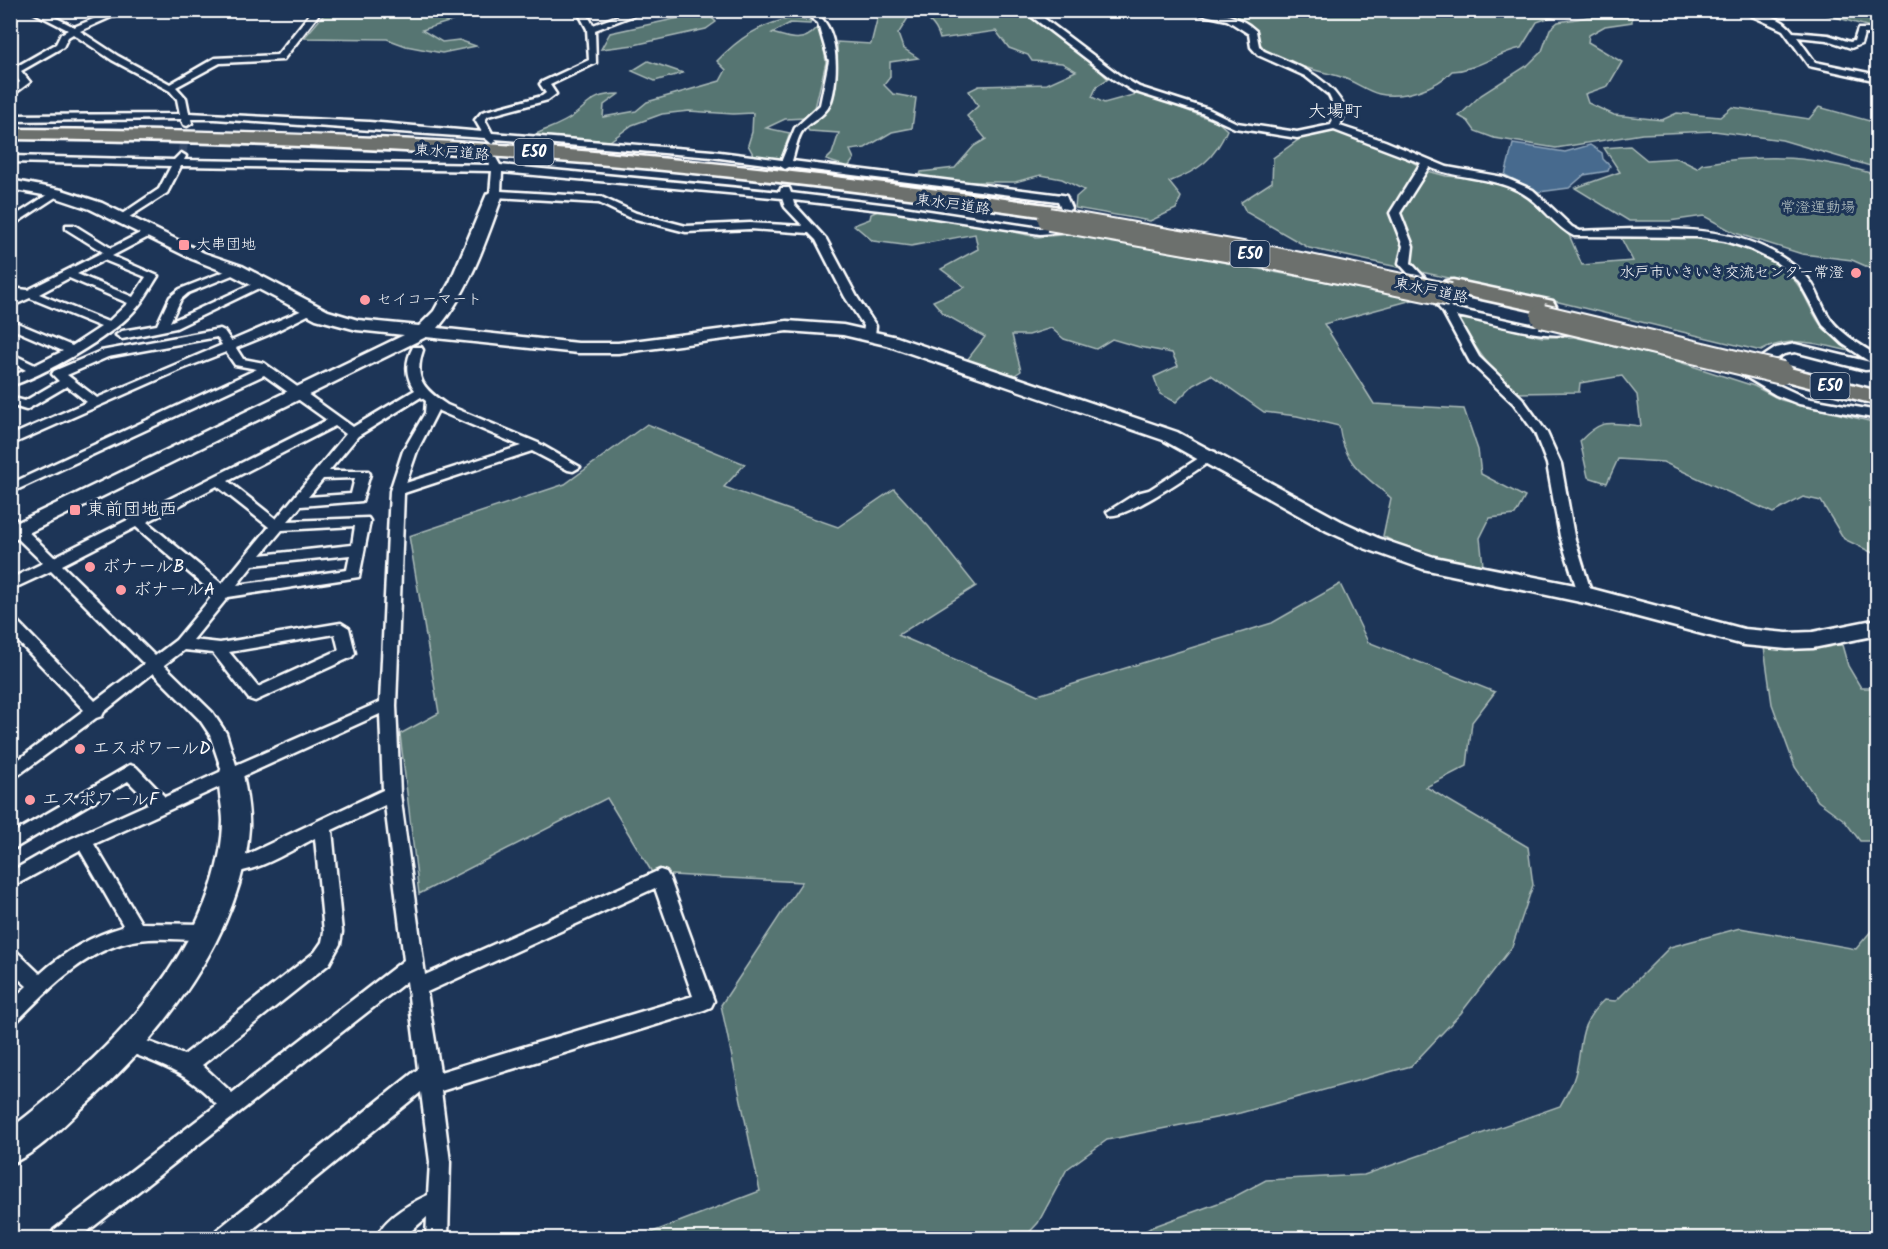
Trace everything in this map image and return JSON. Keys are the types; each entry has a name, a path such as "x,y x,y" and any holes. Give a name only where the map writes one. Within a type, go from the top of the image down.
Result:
{"highway":[{"name":"東水戸道路","path":"10,134 286,138 511,150 782,175 1236,252 1446,298 1544,311 1878,398"},
{"name":"東水戸道路","path":"10,141 280,145 506,157 777,182 1053,220"},
{"name":"東水戸道路","path":"1775,372 1878,388"}],"street":[{"path":"33,10 60,21 115,58 170,87 181,98 188,120"},
{"path":"10,93 26,82 17,73 18,70 60,45 64,36 123,10"},
{"path":"170,87 218,60 280,58 318,10"},
{"path":"492,139 480,120 485,114 545,98 551,94 545,84 593,61 591,29 581,10"},
{"path":"591,29 643,10"},
{"path":"786,165 798,130 816,116 825,105 832,61 822,22 805,10"},
{"path":"1027,10 1125,84 1254,129 1297,135 1335,127 1392,147 1445,170 1510,182 1537,198 1568,229 1578,234 1673,231 1714,235 1754,247 1784,262 1796,273 1811,290 1830,326 1878,364"},
{"path":"1186,10 1229,18 1249,29 1255,47 1262,53 1293,66 1328,88 1341,110 1341,118 1335,127"},
{"path":"1743,10 1778,22 1812,64 1878,78"},
{"path":"1790,34 1828,38 1851,45 1858,42 1861,31 1878,32"},
{"path":"10,118 369,125 492,139 665,149 1062,198 1066,208 1040,231 784,193 495,164 292,166 181,158 10,159"},
{"path":"123,218 163,191 181,158"},
{"path":"437,1239 440,1162 392,794 388,706 397,491 410,451 431,413 426,396 412,374 411,363 419,341 443,312 454,294 495,194 495,164"},
{"path":"1427,164 1419,172 1395,213 1408,246 1405,263 1446,298 1474,315 1534,330 1585,331 1741,370 1775,372"},
{"path":"10,184 57,193 123,218 198,256 263,283 328,317 419,341 596,348 787,326 826,328 869,335 1140,424 1210,455 1334,526 1396,553 1453,569 1585,595 1715,631 1766,640 1813,639 1878,627"},
{"path":"10,224 57,193"},
{"path":"784,193 794,211 814,230 870,326 869,335"},
{"path":"495,194 601,200 632,215 686,230 750,226 814,230"},
{"path":"10,382 74,351 108,326 128,311 152,276 107,254 70,226"},
{"path":"10,304 150,232"},
{"path":"162,328 176,297 184,291 236,270"},
{"path":"68,274 135,302"},
{"path":"122,335 172,327 263,283"},
{"path":"10,291 30,294 108,326"},
{"path":"1446,298 1474,359 1518,401 1548,448 1561,492 1567,536 1585,595"},
{"path":"10,441 95,402 264,333 312,309"},
{"path":"10,323 74,351"},
{"path":"95,402 58,374 82,362 128,349 220,333 239,362 265,370 352,433"},
{"path":"10,1149 81,1090 128,1043 181,974 220,900 230,866 235,837 236,806 231,774 218,733 206,716 53,563 14,529 300,394 419,341"},
{"path":"1878,364 1865,366 1795,348 1780,351 1762,363 1775,372 1780,392 1803,401 1878,415"},
{"path":"10,356 35,370"},
{"path":"10,489 265,370"},
{"path":"10,401 26,406 67,381"},
{"path":"10,775 96,712 181,644 280,525 352,433 369,420 426,396"},
{"path":"426,396 443,408 533,446 573,467"},
{"path":"10,585 336,421"},
{"path":"397,491 533,446"},
{"path":"1114,512 1142,496 1154,494 1210,455"},
{"path":"298,502 357,498 363,474 320,475"},
{"path":"137,521 219,590 225,592 354,574 363,521 280,525 272,522 218,480"},
{"path":"250,561 358,549"},
{"path":"10,623 17,640 96,712"},
{"path":"181,644 220,648 341,628 347,653 255,695 221,653 220,648"},
{"path":"10,880 65,849 372,711 388,706"},
{"path":"10,844 129,772 162,805"},
{"path":"230,866 244,864 392,794"},
{"path":"187,1065 322,958 330,944 333,932 323,827"},
{"path":"84,842 132,924 131,933"},
{"path":"225,1239 430,1078 704,1001 660,877 418,987"},
{"path":"10,1015 66,962 83,952 131,933 204,932"},
{"path":"10,958 40,986"},
{"path":"70,1236 414,964"},
{"path":"128,1043 187,1065 215,1085 231,1107"},
{"path":"387,1239 417,1211 437,1202"}],"green space":[{"path":"397,10 478,11 478,13 422,30 442,42 459,40 476,46 442,53 406,46 387,39 304,38 327,11 388,14"},
{"path":"1642,10 1569,13 1548,18 1537,22 1521,48 1470,68 1452,71 1438,82 1418,91 1398,95 1374,93 1341,77 1284,61 1265,50 1259,41 1257,30 1230,16 1207,11"},
{"path":"906,11 908,18 898,34 903,48 918,58 890,62 890,77 884,85 893,94 916,98 912,128 892,132 865,148 850,150 854,159 848,167 826,160 832,154 839,133 809,131 807,128 824,115 831,105 836,82 837,42 871,44 879,12"},
{"path":"911,11 955,13 956,11 1022,11 1092,63 1108,79 1097,86 1092,97 1104,103 1140,93 1218,122 1227,130 1217,149 1204,163 1169,182 1181,197 1176,209 1150,221 1075,208 1076,197 1084,190 1062,179 1041,175 1015,182 960,182 920,175 921,172 955,168 974,146 986,139 967,116 978,106 969,91 979,86 1047,84 1076,71 1062,63 1032,61 1028,55 1009,48 996,31 940,39 936,29 929,21"},
{"path":"1814,11 1874,11 1877,12 1877,29"},
{"path":"697,14 710,16 716,22 706,29 634,45 601,49 610,33"},
{"path":"1588,17 1632,17 1632,22 1605,26 1589,35 1588,42 1622,62 1608,86 1585,94 1588,103 1614,115 1662,120 1677,113 1720,117 1732,107 1809,119 1819,107 1877,123 1877,168 1782,140 1714,131 1642,134 1556,148 1494,138 1475,131 1468,121 1459,116 1481,95 1528,65 1542,51 1550,29 1558,22"},
{"path":"792,18 811,21 810,24 790,23 772,33 790,38 801,38 816,29 821,30 826,62 814,112 806,118 785,119 766,128 790,133 781,159 754,156 748,145 752,132 753,113 689,111 662,114 632,125 610,141 534,135 564,122 593,100 604,95 619,94 604,105 603,117 636,111 647,102 720,81 726,70 717,61 734,45 760,28"},
{"path":"648,61 683,73 655,81 632,71"},
{"path":"1336,130 1381,144 1428,171 1446,176 1485,179 1519,190 1569,235 1582,265 1633,261 1621,238 1643,236 1714,240 1758,253 1778,265 1795,281 1824,329 1853,352 1806,342 1783,343 1761,351 1542,298 1309,248 1246,212 1241,202 1272,182 1273,158 1301,138"},
{"name":"常澄運動場","path":"1630,146 1647,160 1677,158 1697,168 1702,164 1748,158 1790,158 1832,164 1877,175 1877,271 1852,260 1802,254 1735,233 1704,216 1669,221 1629,221 1575,188 1620,172 1604,148"},
{"path":"880,210 980,224 1036,237 1074,234 1416,299 1324,324 1374,404 1464,409 1478,450 1481,474 1525,497 1515,515 1490,518 1480,538 1483,565 1432,556 1407,548 1383,536 1391,498 1364,475 1350,459 1345,450 1339,426 1297,416 1264,412 1211,375 1193,385 1176,402 1160,394 1154,377 1178,366 1172,353 1112,339 1096,349 1064,339 1051,328 1029,335 1012,335 1021,371 1015,375 967,360 985,337 944,314 933,301 965,287 941,269 978,249 975,234 911,246 873,241 854,225 870,219 871,214"},
{"path":"1467,318 1542,337 1574,337 1664,357 1754,386 1781,400 1877,423 1877,555 1844,539 1821,501 1803,497 1773,513 1663,462 1618,459 1607,483 1588,477 1580,441 1595,428 1608,423 1641,426 1637,395 1622,376 1580,383 1579,392 1517,393 1491,368 1478,351 1459,320"},
{"path":"647,424 745,464 724,487 838,527 894,489 929,527 976,586 898,635 1038,695 1272,623 1340,584 1368,642 1495,692 1472,722 1467,766 1426,787 1528,847 1533,885 1512,947 1461,1013 1411,1066 1240,1113 1107,1140 1067,1169 1038,1223 1024,1238 637,1238 760,1191 721,1005 802,882 653,874 607,798 419,894 400,734 439,713 409,536 565,484"},
{"path":"1842,645 1848,666 1861,688 1877,688 1877,841 1860,841 1844,820 1818,801 1795,767 1772,704 1764,647"},
{"path":"1877,924 1877,1238 1134,1238 1152,1227 1232,1198 1266,1180 1364,1175 1560,1106 1577,1070 1581,1039 1594,1010 1604,1000 1616,1001 1670,947 1740,928 1856,949"}],"water":[{"path":"1513,144 1565,152 1590,145 1602,153 1603,159 1610,166 1608,171 1584,175 1569,188 1539,192 1505,175"}],"tunnel":[{"path":"182,153 187,123"},
{"path":"785,166 785,190"}],"place":[{"name":"大串団地","path":"184,245"},
{"name":"水戸市いきいき交流センター常澄","path":"1856,273"},
{"name":"セイコーマート","path":"365,300"},
{"name":"東前団地西","path":"75,510"},
{"name":"ボナールB","path":"90,567"},
{"name":"ボナールA","path":"121,590"},
{"name":"エスポワールD","path":"80,749"},
{"name":"エスポワールF","path":"30,800"}],"district":[{"name":"大場町","path":"1335,112"}]}
